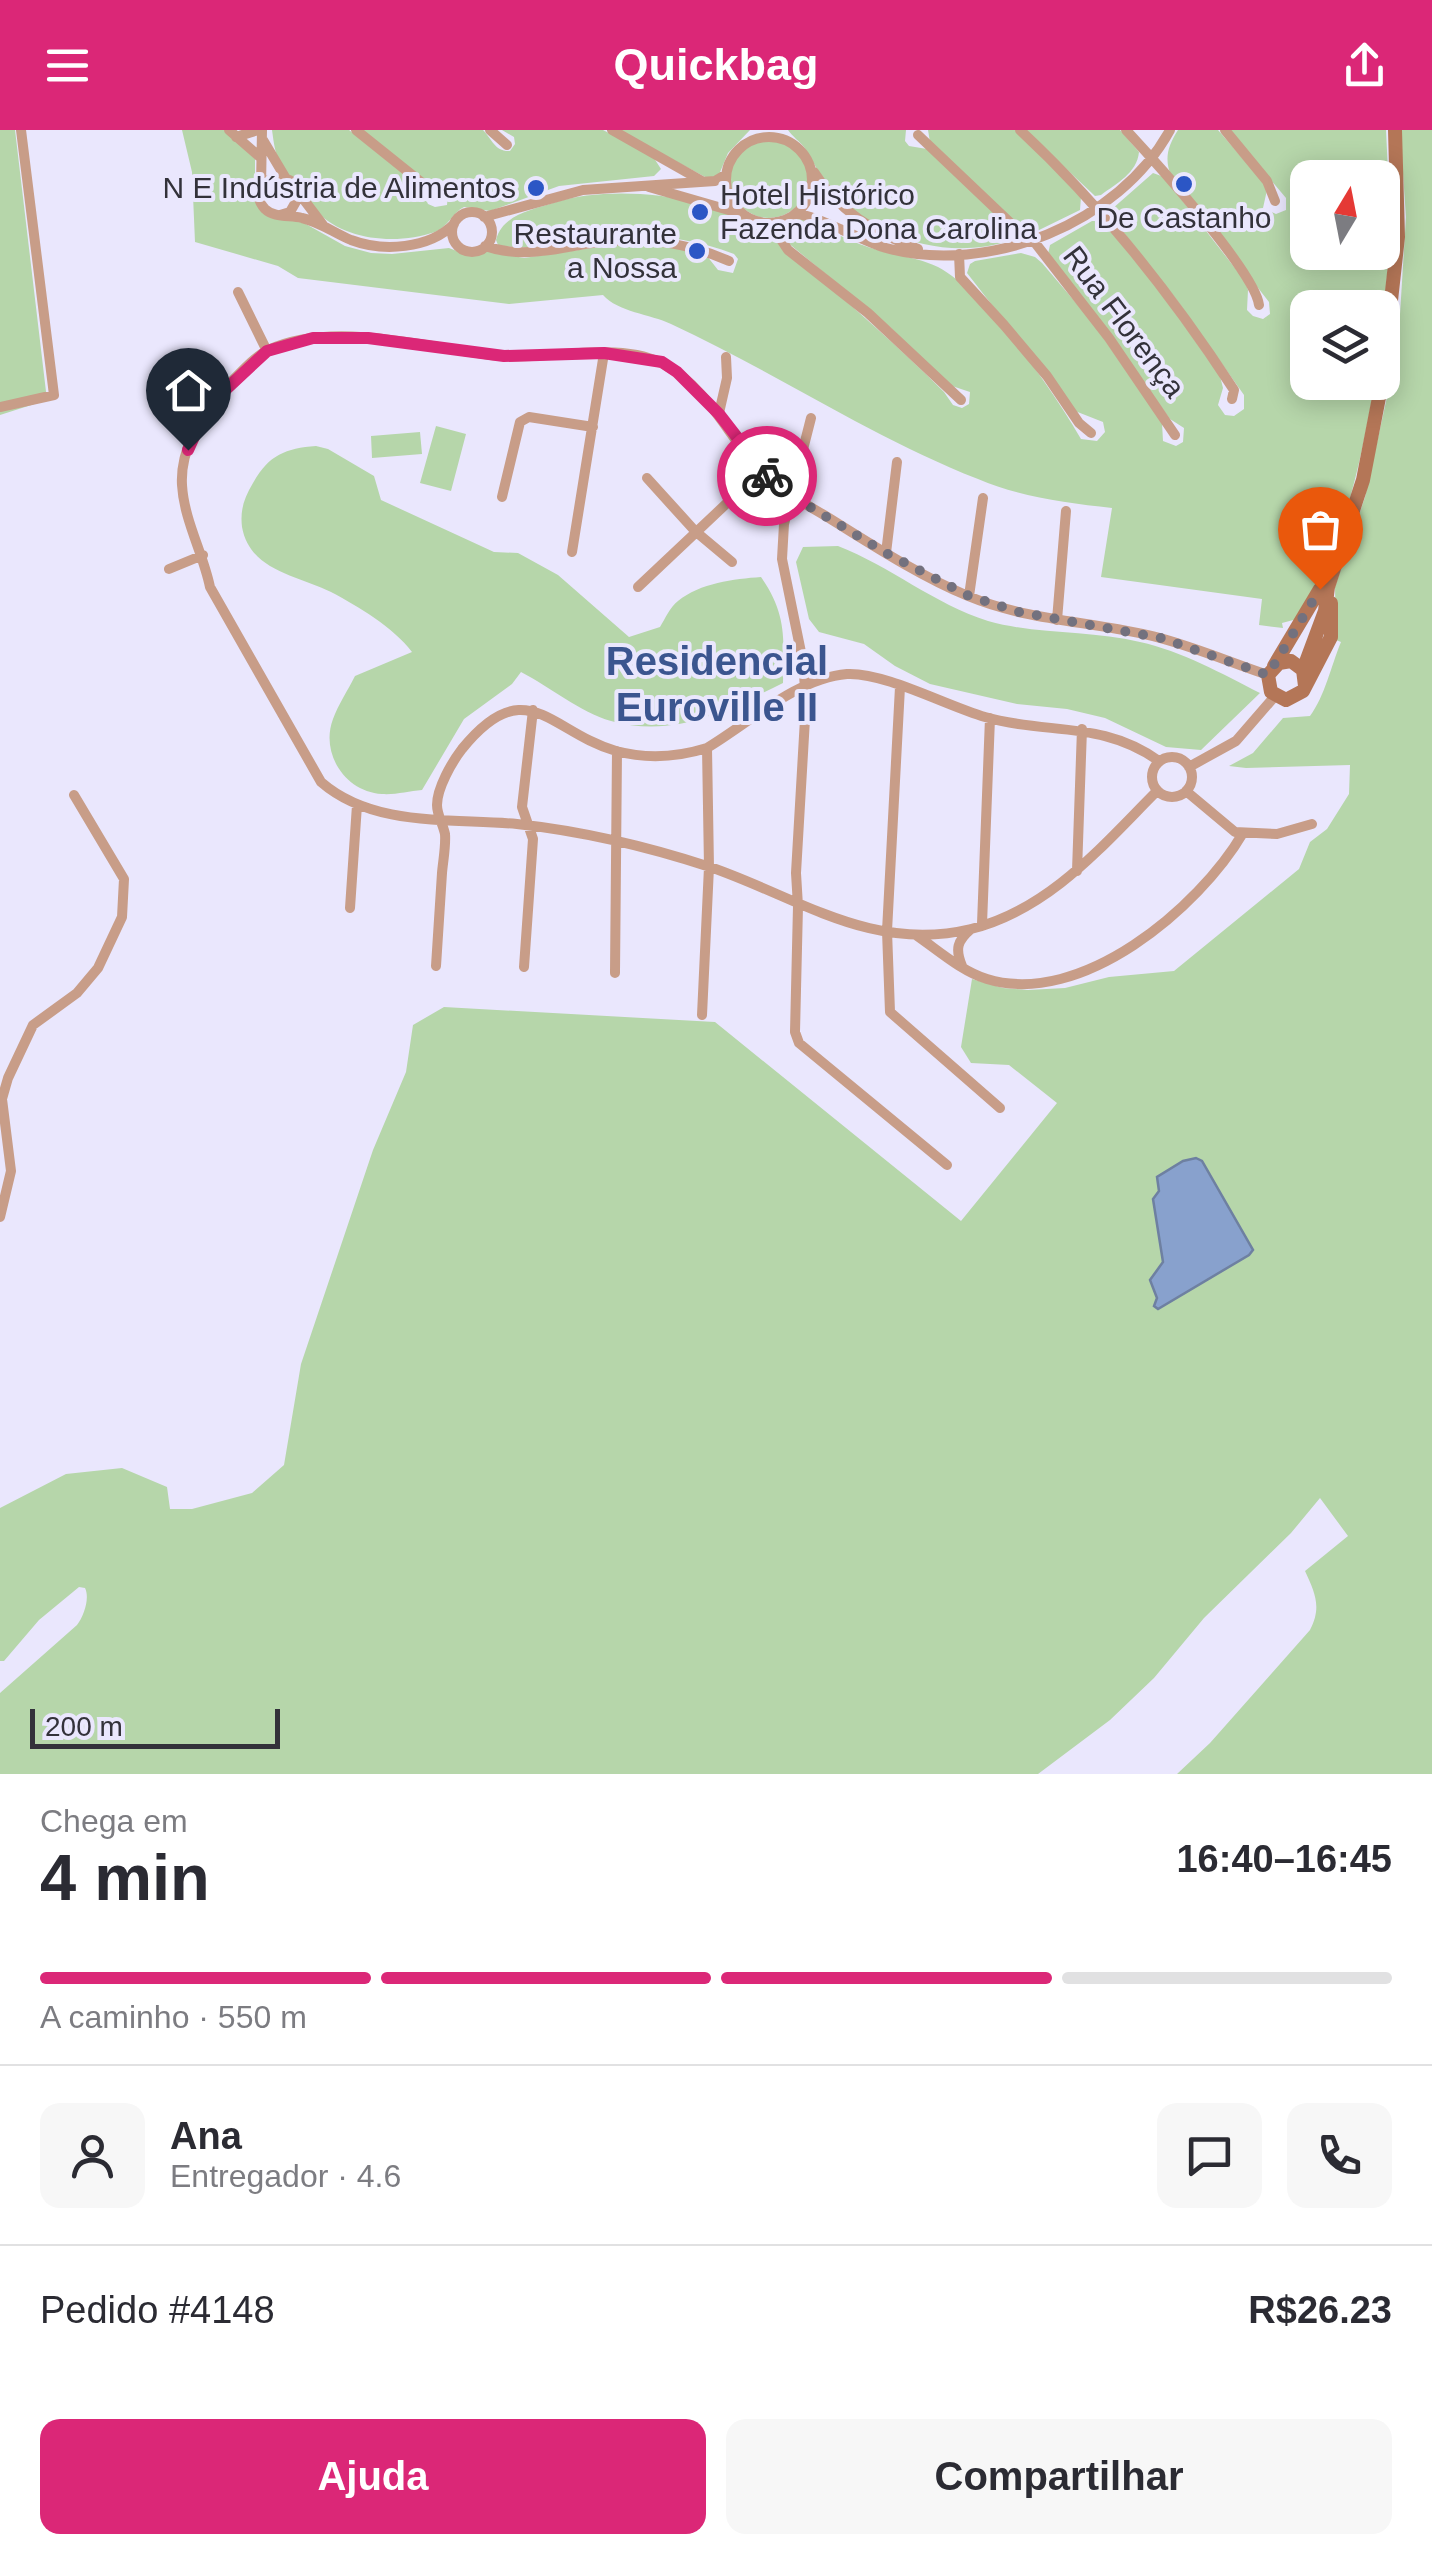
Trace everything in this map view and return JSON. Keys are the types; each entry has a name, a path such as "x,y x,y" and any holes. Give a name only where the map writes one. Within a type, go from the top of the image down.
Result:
{"street":[{"path":"0,407 54,396 21,130"},
{"path":"356,130 437,196"},
{"path":"490,130 507,145"},
{"path":"612,130 705,182"},
{"path":"426,242 464,214 484,216 515,210 583,190 715,182 725,175 735,152 758,130"},
{"path":"782,130 805,156 827,191 860,221 928,253"},
{"path":"1020,130 1097,208 1202,340 1234,390 1232,399"},
{"path":"1126,130 1255,289 1259,305"},
{"path":"648,185 761,222 810,214 843,233 888,249 959,254 1032,241 1097,208 1152,158 1170,130"},
{"path":"1224,130 1267,181 1275,201"},
{"path":"1392,290 1398,237 1394,130"},
{"path":"233,133 261,133"},
{"path":"233,133 260,158"},
{"path":"261,133 262,206 280,215 324,225 363,244 426,242 472,252 485,246 524,254 600,242 648,240 692,246 729,261"},
{"path":"261,133 285,177 294,183 324,225"},
{"name":"Rua Florença","path":"918,135 1032,241 1109,338 1174,435"},
{"path":"748,141 770,136 790,142"},
{"path":"648,185 664,170 664,158"},
{"path":"795,214 810,192 810,166"},
{"path":"725,175 728,196 742,214"},
{"path":"261,188 269,179 285,177"},
{"path":"280,215 294,208 298,192"},
{"path":"485,246 492,232 515,210"},
{"path":"484,216 492,232"},
{"path":"776,222 788,250 868,313 961,400"},
{"path":"454,224 452,236 458,246"},
{"path":"959,254 960,277 1091,433"},
{"path":"238,292 267,351"},
{"path":"1157,790 1053,892 1012,914 977,926 915,934 838,920 709,867 618,842 527,825 407,817 357,805 321,782 210,587 203,555 184,507 182,480 188,450 208,406 267,351 313,338 368,338 504,356 604,353 662,362 719,414 761,472 792,496 886,553 969,596 1057,620 1161,638 1271,670 1303,668 1330,636 1325,609"},
{"path":"572,552 604,353"},
{"path":"719,414 727,378 726,357"},
{"path":"1274,696 1293,699 1325,609 1328,587 1363,480 1379,400"},
{"path":"502,497 520,422 529,417 594,426"},
{"path":"811,418 784,524 782,558 805,684 796,873 795,1032 799,1043 947,1165"},
{"path":"886,553 898,462"},
{"path":"638,587 761,472"},
{"path":"647,478 696,531 732,562"},
{"path":"969,596 983,498"},
{"path":"1057,620 1066,511"},
{"path":"169,569 203,555"},
{"path":"1274,696 1268,686 1271,670 1320,589 1328,587"},
{"path":"436,966 445,835 436,803 458,755 477,730 497,716 516,710 533,710 556,719 618,751 668,756 707,748 805,684 848,674 883,680 990,718 1082,729 1118,738 1160,761 1179,758 1189,767 1192,777 1186,791"},
{"path":"900,687 888,931 890,1012 1000,1108"},
{"path":"1189,767 1236,742 1274,696"},
{"path":"524,967 533,840 522,807 533,710"},
{"path":"977,926 990,718"},
{"path":"1077,871 1082,729"},
{"path":"702,1015 709,867 707,748"},
{"path":"615,972 618,751"},
{"path":"1160,761 1152,772 1157,790 1168,796 1186,791"},
{"path":"1186,791 1235,832 1278,834 1312,824"},
{"path":"0,1218 10,1171 2,1099 8,1078 32,1025 76,993 98,968 122,917 124,879 74,795"},
{"path":"350,908 357,805"},
{"path":"915,934 986,979 1042,983 1092,970 1190,902 1244,833"},
{"path":"962,966 956,953 959,939 977,926"}],"green space":[{"path":"0,130 15,130 47,400 0,415"},
{"path":"182,130 224,130 255,159 259,209 304,223 345,246 371,253 449,248 467,255 487,251 524,258 626,243 669,245 707,256 718,270 733,273 738,259 734,254 664,237 610,236 524,247 498,245 496,240 505,224 520,214 580,197 634,194 690,201 742,218 767,233 890,341 953,405 962,408 969,404 970,392 949,385 891,328 787,242 790,224 807,218 859,244 931,264 956,279 1017,345 1081,439 1097,441 1105,432 1103,422 1075,411 967,273 975,261 1021,253 1042,263 1094,324 1162,423 1163,441 1176,446 1183,442 1184,428 1170,419 1048,254 1050,245 1092,221 1102,221 1158,288 1220,376 1223,388 1218,405 1225,415 1234,416 1244,409 1244,395 1113,219 1112,209 1153,173 1164,177 1245,281 1247,310 1263,319 1270,314 1269,302 1171,176 1168,152 1178,130 1218,130 1264,183 1267,190 1263,208 1276,214 1286,210 1286,198 1229,130 1386,130 1387,160 1290,160 1290,270 1388,270 1386,290 1290,290 1290,400 1372,400 1348,505 1327,564 1297,619 1282,623 1283,628 1259,625 1262,599 1101,577 1112,508 1027,495 978,479 900,444 710,343 617,305 603,295 509,304 298,278 278,266 195,242 192,172"},
{"path":"272,130 349,130 420,187 428,204 435,207 447,205 448,193 428,184 362,130 483,130 497,147 510,151 514,137 502,130 603,130 652,155 661,169 654,176 559,186 490,211 464,207 439,230 420,236 372,238 341,229 316,211 298,181 281,165"},
{"path":"618,130 750,130 728,153 718,177 707,178"},
{"path":"788,130 906,130 905,141 909,146 927,149 1005,223 1010,232 1008,241 960,248 911,241 887,232 846,205"},
{"path":"928,130 1015,130 1075,189 1081,197 1080,210 1035,232 1023,230 930,142"},
{"path":"1025,130 1120,130 1139,152 1125,177 1095,196"},
{"path":"1400,130 1432,130 1432,1774 1177,1774 1210,1743 1310,1630 1316,1600 1305,1571 1348,1536 1320,1498 1291,1533 1204,1618 1154,1678 1110,1720 1038,1774 0,1774 0,1693 77,1625 87,1597 85,1588 79,1587 39,1620 0,1661 0,1508 66,1474 122,1468 167,1487 170,1509 192,1509 252,1493 284,1465 301,1364 373,1150 406,1072 413,1025 444,1007 715,1022 961,1221 1057,1103 1009,1065 971,1063 961,1047 972,979 1028,990 1174,971 1299,869 1310,842 1327,829 1349,794 1350,765 1229,766 1253,753 1283,718 1310,716 1341,642 1336,640 1335,587 1365,497 1386,400 1400,400 1406,217"},
{"path":"769,140 784,143 796,152 805,164 805,194 796,206 784,215 769,218 754,215 742,206 733,194 730,179 733,164 742,152 754,143"},
{"path":"436,426 466,434 451,491 420,483"},
{"path":"420,432 422,454 372,458 371,436"},
{"path":"316,446 374,476 381,500 494,552 518,553 558,575 629,637 660,627 675,604 696,590 761,577 780,615 783,683 700,719 635,726 588,712 521,672 512,684 464,719 422,790 382,794 357,786 333,757 330,732 335,714 355,676 412,652 385,626 353,604 265,562 247,542 242,527 245,499 265,466 286,451"},
{"path":"838,546 949,605 988,621 1155,646 1260,693 1201,750 1166,747 1105,718 1017,704 930,684 864,644 819,632 809,619 796,562 803,547"}],"water":[{"path":"1196,1158 1202,1161 1253,1250 1158,1309 1154,1306 1157,1298 1150,1280 1163,1262 1153,1199 1159,1191 1157,1177"}],"way so far":[{"path":"767,476 792,496 886,553 969,596 1019,612 1161,638 1268,675 1320,589"}],"place":[{"name":"De Castanho","path":"1184,184"},
{"name":"N E Indústria de Alimentos","path":"536,188"},
{"name":"Hotel Histórico Fazenda Dona Carolina","path":"700,212"},
{"name":"Restaurante a Nossa","path":"697,251"}],"district":[{"name":"Residencial Euroville II","path":"717,684"}],"route":[{"path":"188,450 208,406 267,351 313,338 368,338 504,356 604,353 662,362 719,414 767,476"}]}
